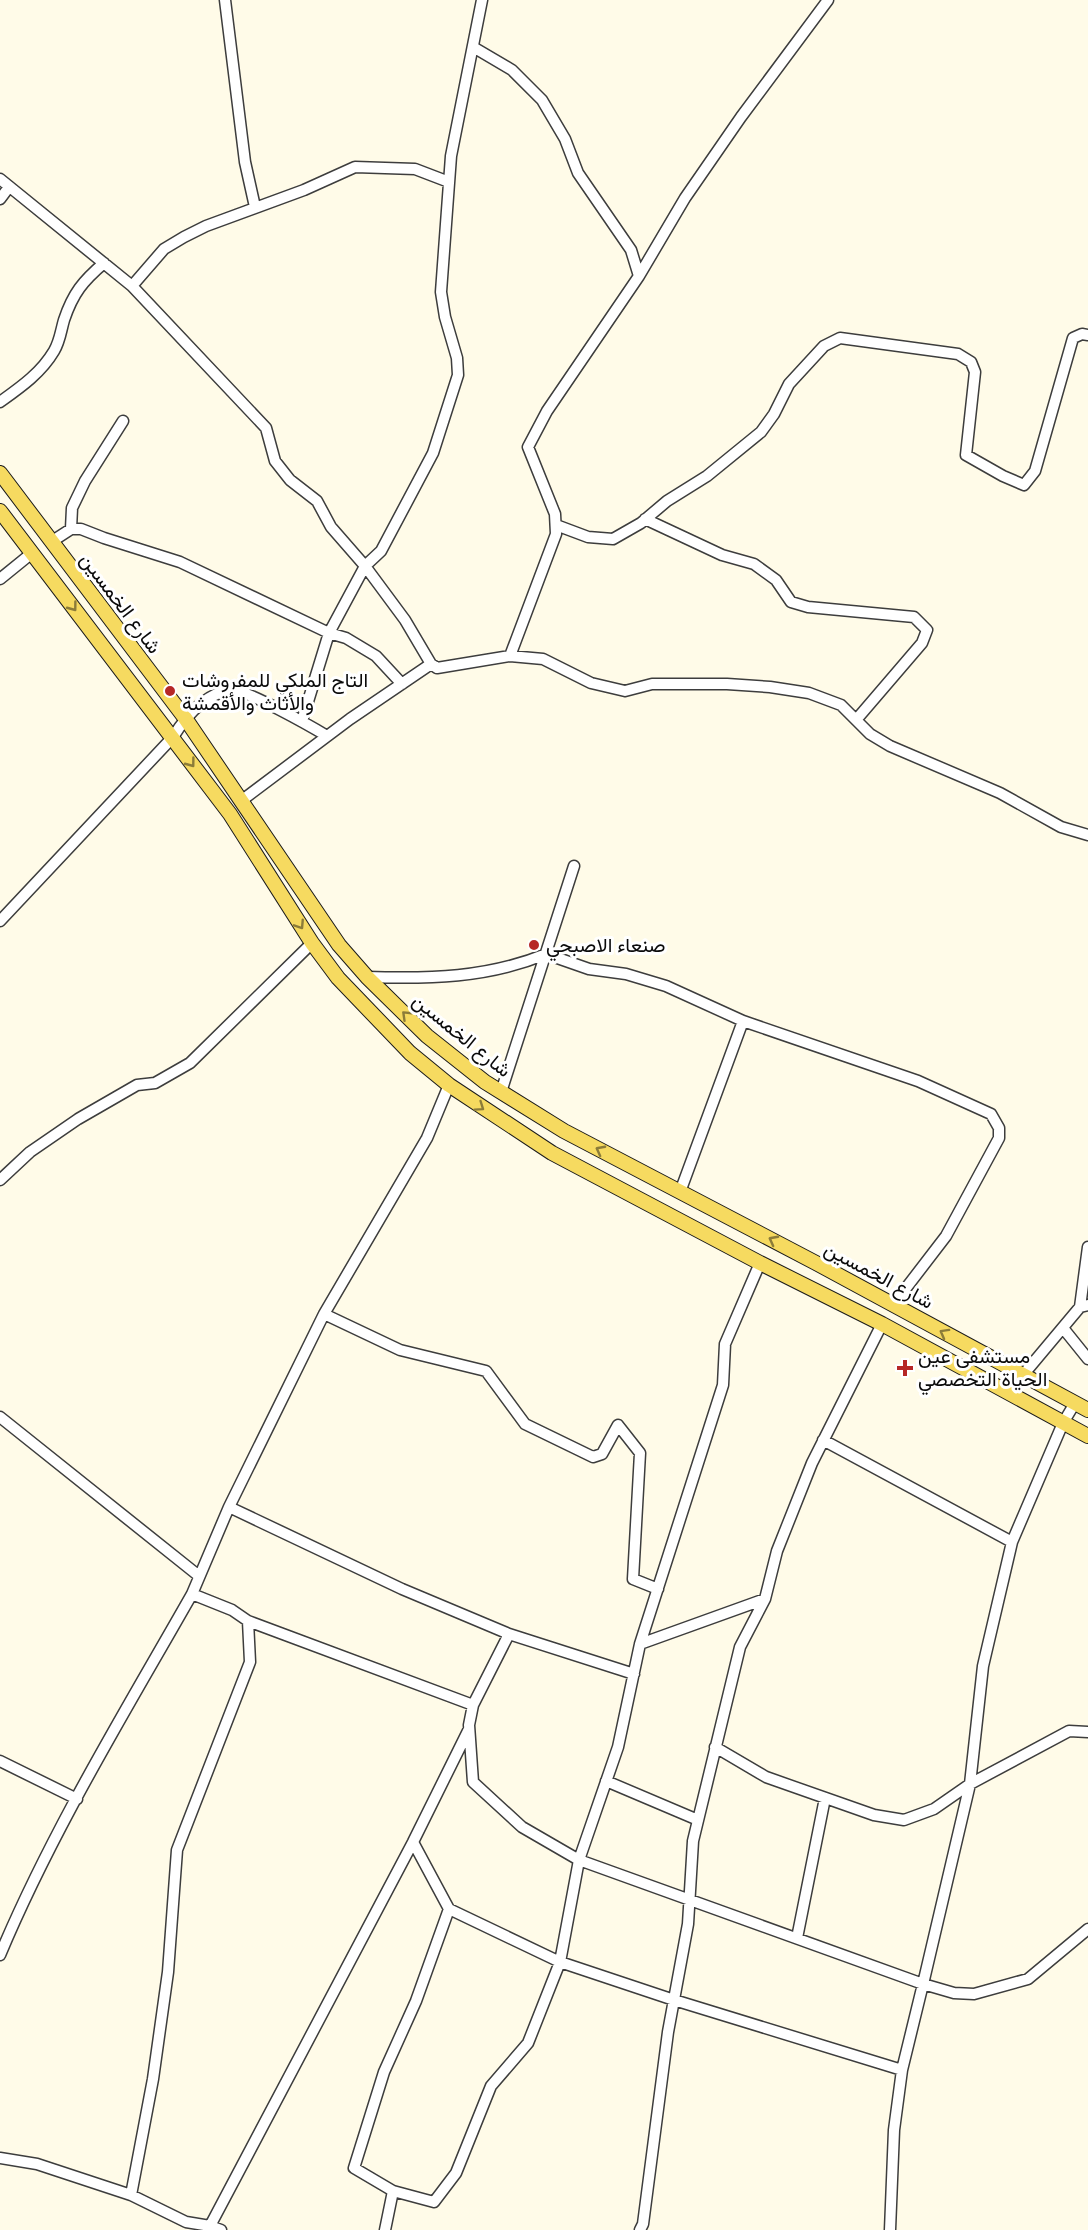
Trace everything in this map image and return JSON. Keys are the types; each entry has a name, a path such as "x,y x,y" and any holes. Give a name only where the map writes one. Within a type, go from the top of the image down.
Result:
{"main road":[{"name":"شارع الخمسين","path":"0,473 185,718 339,945 367,977 427,1035 485,1082 564,1131 816,1263 1088,1410"},
{"name":"شارع الخمسين","path":"0,511 230,814 312,943 338,978 410,1053 449,1085 552,1153 760,1263 882,1324 1088,1436"},
{"path":"48,574 64,560"},
{"path":"410,1053 427,1035"},
{"path":"807,1285 816,1263"}],"street":[{"path":"225,0 245,162 255,207"},
{"path":"302,721 329,633 366,566 381,551 433,453 458,375 457,358 445,317 441,292 451,156 482,0"},
{"path":"510,656 556,534 555,514 528,447 547,411 639,276 685,198 741,117 828,0"},
{"path":"473,47 512,70 542,100 565,140 578,173 631,250 639,276"},
{"path":"132,286 164,249 206,226 304,190 355,167 415,169 449,182"},
{"path":"0,179 132,286 266,428 275,460 290,480 317,501 330,527 366,566 405,620 431,664 437,669 510,656 543,659 591,683 626,691 652,684 727,684 809,693 841,705 870,734 890,746 999,793 1062,827 1088,835"},
{"path":"0,199 9,187"},
{"path":"0,402 30,381 56,349 64,319 81,283 104,263"},
{"path":"555,525 588,537 613,539 645,519 667,501 707,476 761,432 774,414 789,384 824,346 840,338 957,354 971,362 975,372 966,455 1024,485 1035,471 1073,338 1082,334 1088,335"},
{"path":"71,529 72,508 85,481 123,421"},
{"path":"645,519 722,555 754,564 776,580 791,602 808,607 914,617 927,630 922,644 856,720"},
{"path":"51,542 71,529 81,529 180,562 346,639 376,656 402,684"},
{"path":"0,579 32,554"},
{"path":"241,801 327,736 431,664"},
{"path":"0,921 173,737 185,718 215,693 235,690 302,721 327,736"},
{"path":"501,1092 574,866"},
{"path":"0,1180 30,1152 78,1119 137,1085 155,1083 190,1063 312,943"},
{"path":"367,977 473,975 519,965 546,954 589,969 626,974 666,986 743,1021 918,1081 991,1114 999,1128 999,1138 946,1236 893,1305"},
{"path":"680,1192 743,1021"},
{"path":"0,1954 23,1901 76,1799 192,1594 229,1507 324,1314 427,1138 449,1085"},
{"path":"1023,1375 1084,1306 1088,1247"},
{"path":"450,1909 416,2001 384,2072 354,2168 393,2191 434,2202 456,2173 491,2086 528,2043 560,1962 579,1860 618,1747 640,1644 723,1385 725,1344 760,1263"},
{"path":"324,1314 400,1350 486,1371 525,1424 593,1457 602,1454 618,1425 640,1454 633,1579 658,1589"},
{"path":"640,2230 643,2224 652,2166 668,2032 690,1900 693,1841 740,1647 765,1599 777,1551 823,1440 882,1324"},
{"path":"1064,1328 1088,1359"},
{"path":"890,2230 894,2130 902,2070 970,1784 983,1666 1012,1542 1063,1423 1075,1403"},
{"path":"0,1417 200,1576"},
{"path":"823,1440 1012,1542"},
{"path":"229,1507 402,1589 509,1634 634,1674"},
{"path":"192,1594 232,1610 248,1621 473,1705"},
{"path":"640,1644 765,1599"},
{"path":"131,2195 153,2079 168,1972 177,1850 250,1662 248,1621"},
{"path":"509,1634 473,1705 470,1729 473,1782 522,1827 579,1860 923,1984 954,1993 974,1995 1028,1979 1088,1929"},
{"path":"0,2158 37,2164 131,2195 186,2226 216,2228 470,1729"},
{"path":"715,1747 766,1777 874,1815 904,1820 934,1809 970,1784 1069,1731 1088,1732"},
{"path":"0,1761 76,1799"},
{"path":"606,1781 698,1820"},
{"path":"797,1938 825,1798"},
{"path":"413,1842 450,1909 560,1962 674,2000 902,2070"},
{"path":"385,2230 393,2191"}],"place":[{"name":"التاج الملكي للمفروشات والأثاث والأقمشة","path":"170,691"},
{"name":"صنعاء الاصبحي","path":"534,945"},
{"name":"مستشفى عين الحياة التخصصي","path":"905,1368"}]}
